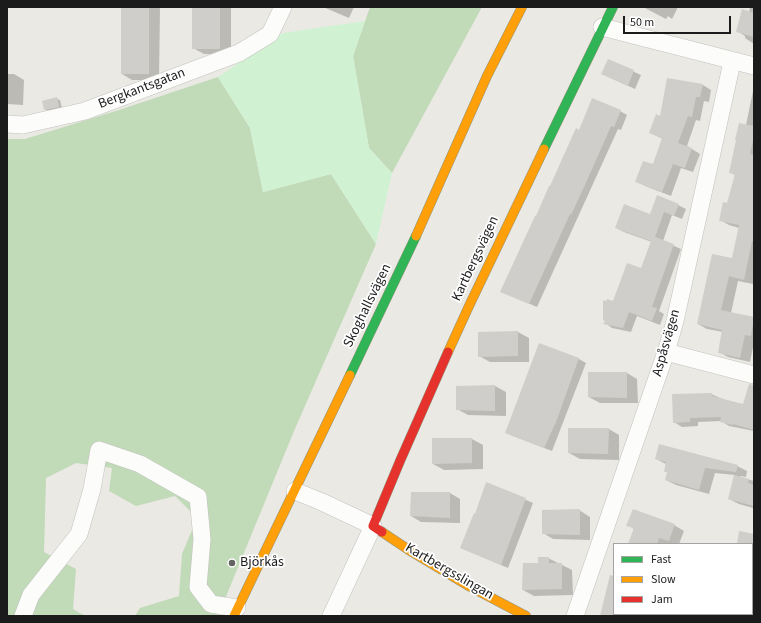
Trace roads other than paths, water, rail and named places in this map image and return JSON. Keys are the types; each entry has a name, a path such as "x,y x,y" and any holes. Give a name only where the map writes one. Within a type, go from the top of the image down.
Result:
{"street":[{"name":"Bergkantsgatan","path":"7,124 23,125 85,111 239,53 270,34 283,7"},
{"name":"Skoghallsvägen","path":"236,612 412,245 487,76 522,7"},
{"name":"Kartbergsvägen","path":"373,526 400,461 469,306 602,27 613,7"},
{"path":"602,27 732,62 754,66"},
{"name":"Aspåsvägen","path":"575,616 666,352 678,306 732,62"},
{"path":"666,352 754,375"},
{"path":"23,616 31,595 79,534 92,489 99,450 140,464 198,497 202,539 198,587 211,604 236,612"},
{"path":"295,491 373,526 331,616"},
{"name":"Kartbergsslingan","path":"373,526 412,552 461,581 526,616"}],"place":[{"name":"Björkås","path":"232,563"}]}
